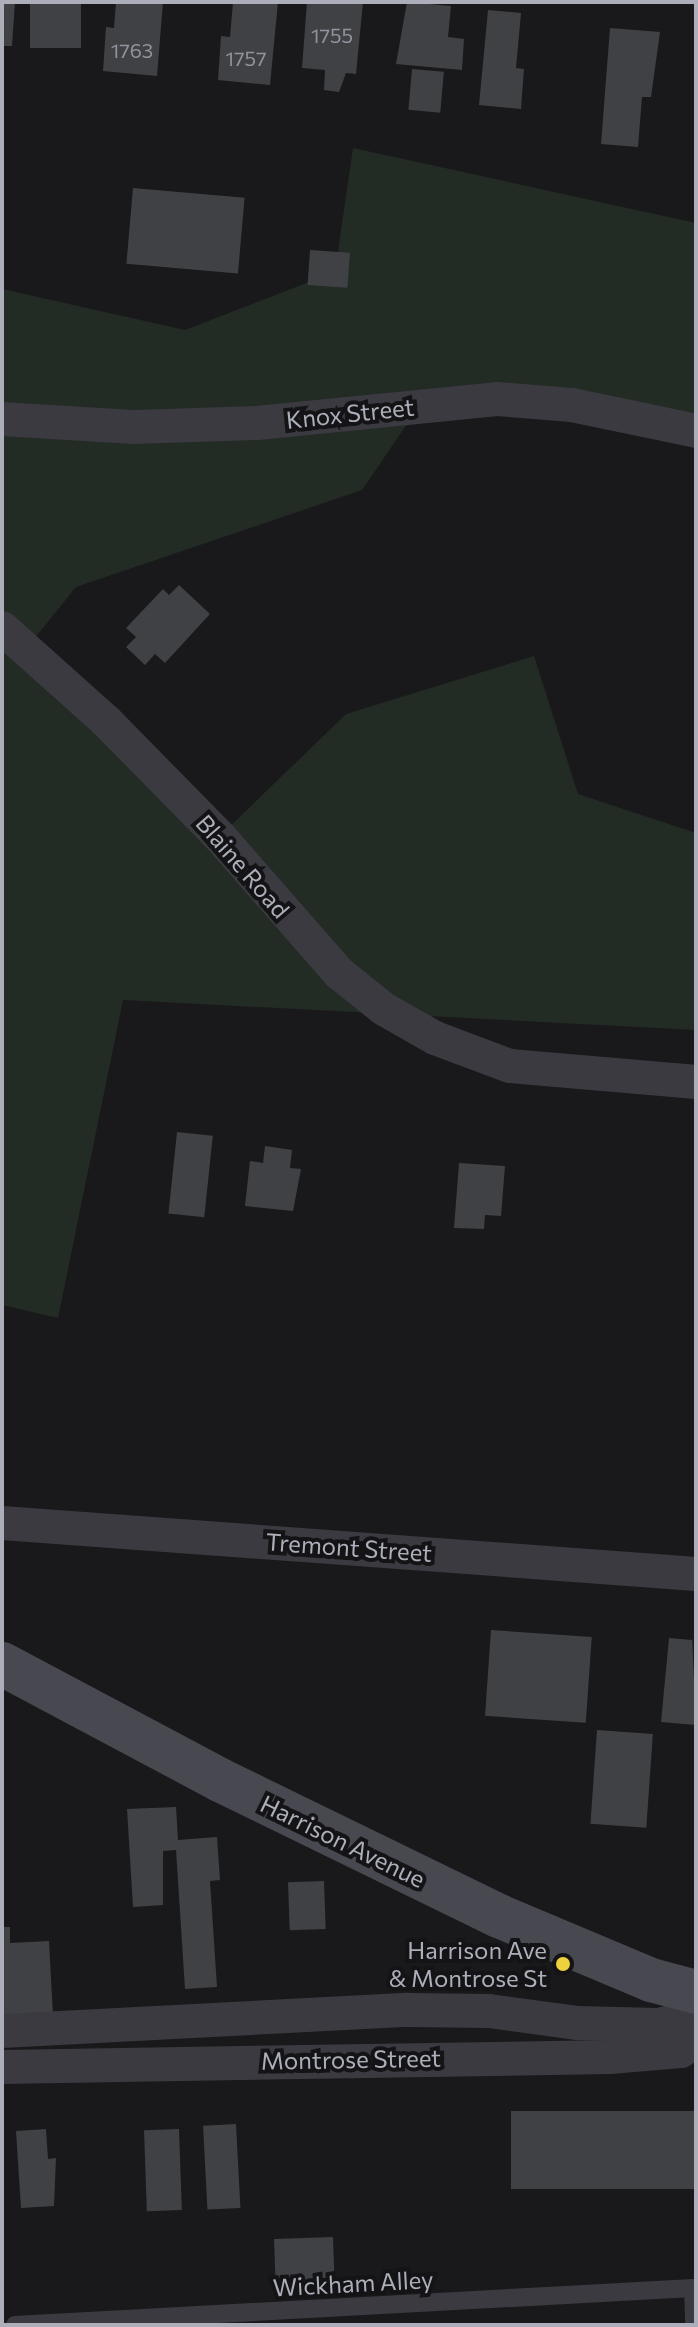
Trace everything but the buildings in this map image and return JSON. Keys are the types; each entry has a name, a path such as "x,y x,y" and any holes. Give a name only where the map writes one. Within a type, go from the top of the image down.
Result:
{"main road":[{"name":"Harrison Avenue","path":"2,1664 220,1780 499,1916 651,1980 696,1992"}],"street":[{"name":"Knox Street","path":"2,419 134,427 257,423 497,399 572,405 696,431"},
{"name":"Blaine Road","path":"2,628 106,721 220,837 339,973 384,1009 435,1038 510,1066 696,1082"},
{"name":"Tremont Street","path":"2,1523 696,1574"},
{"name":"Montrose Street","path":"2,2031 407,2010 489,2011 578,2023 658,2025 696,2016"},
{"name":"Montrose Street","path":"2,2067 610,2057 681,2051 696,2040"}],"lane":[{"name":"Wickham Alley","path":"15,2325 693,2288 694,2325"}],"shaded area":[{"path":"353,148 696,223 696,431 420,405 362,490 76,587 26,649 220,836 346,714 534,656 578,794 696,833 696,1030 123,1000 58,1318 2,1305 2,289 185,330 335,272"}],"place":[{"name":"Harrison Ave & Montrose St","path":"563,1964"}]}
